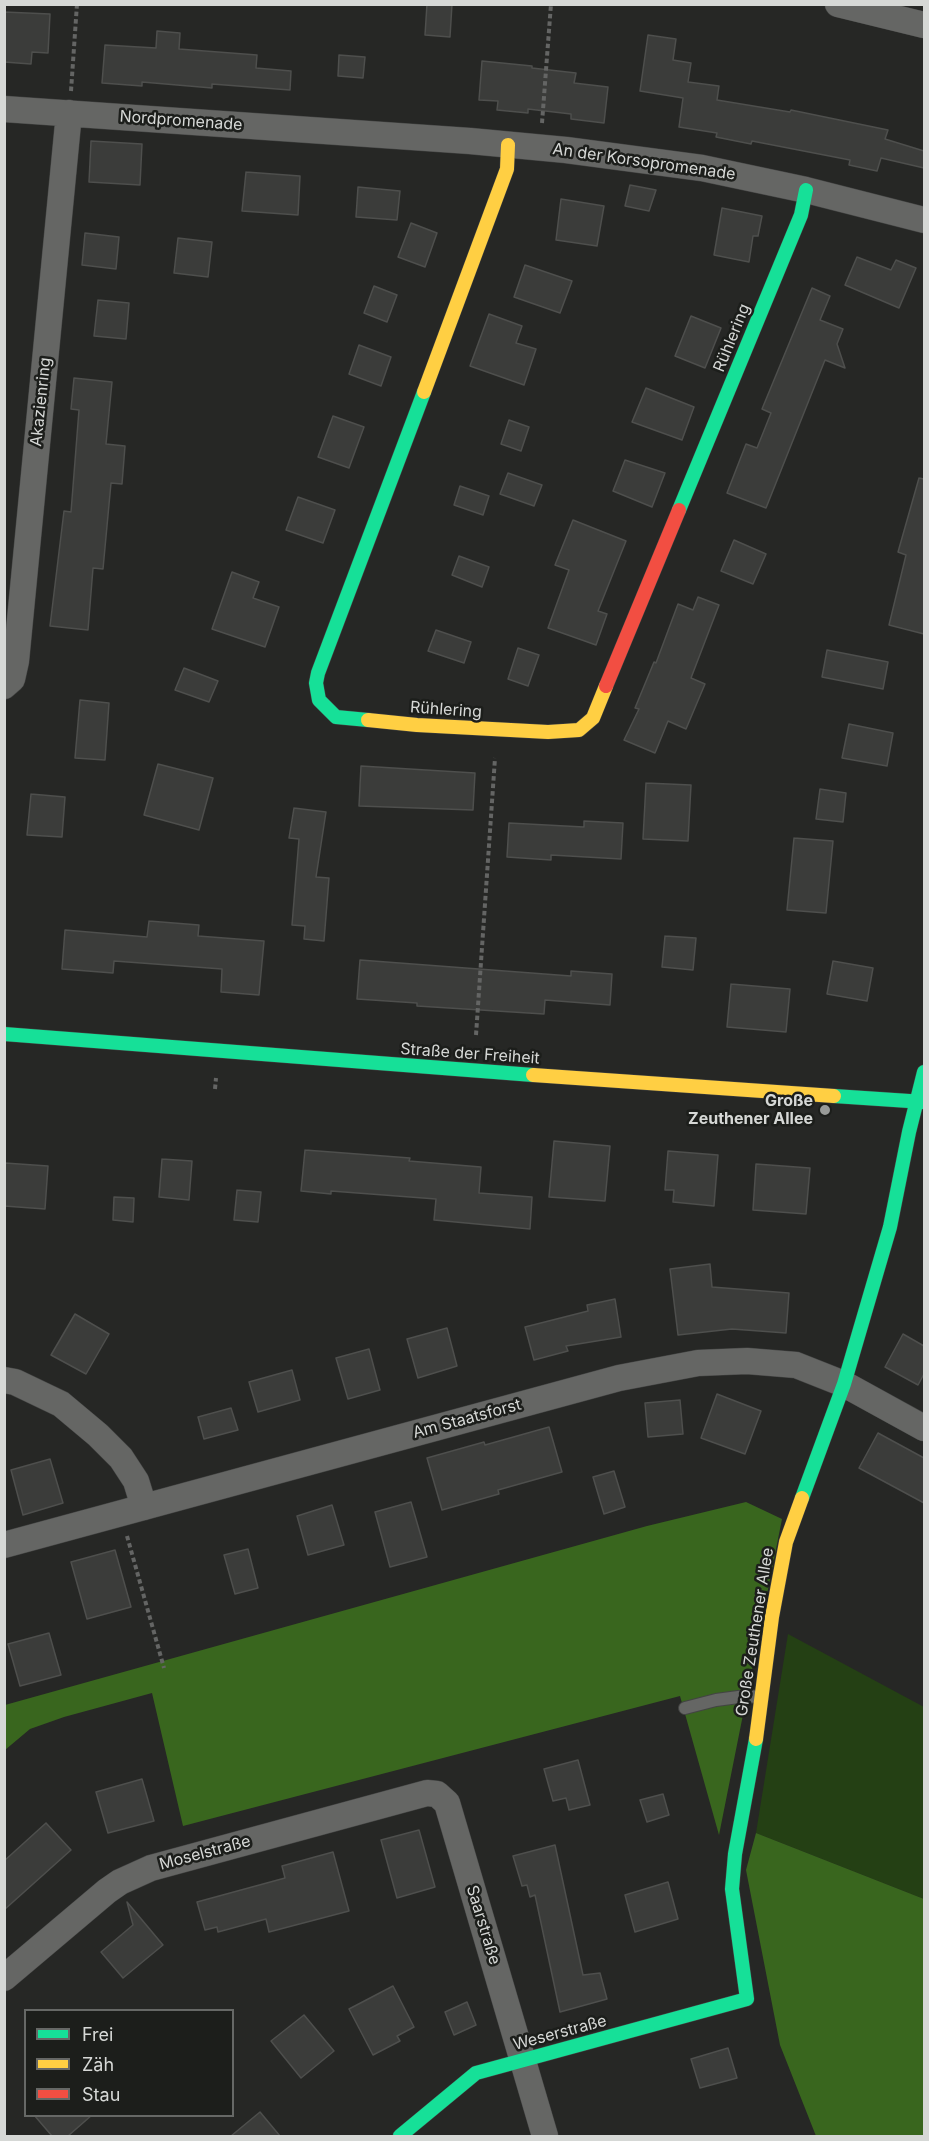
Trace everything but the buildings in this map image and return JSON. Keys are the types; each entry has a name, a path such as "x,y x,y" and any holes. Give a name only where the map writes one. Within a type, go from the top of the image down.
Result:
{"street":[{"path":"838,4 924,25"},
{"name":"Nordpromenade","path":"4,109 358,134"},
{"name":"Akazienring","path":"4,686 12,679 16,661 69,113"},
{"name":"An der Korsopromenade","path":"358,134 540,147 693,166 806,190 924,220"},
{"name":"Rühlering","path":"508,145 507,169 359,562 316,683 319,700 336,717 498,731 579,730 593,718 796,225 806,190"},
{"name":"Straße der Freiheit","path":"9,1034 643,1084 920,1102"},
{"name":"Große Zeuthener Allee","path":"747,1999 734,1917 732,1889 735,1854 786,1542 844,1384 890,1227 920,1102 924,1072"},
{"name":"Am Staatsforst","path":"4,1545 619,1378 698,1363 747,1361 796,1365 844,1384 924,1428"},
{"path":"4,1380 15,1382 61,1404 99,1435 121,1458 135,1481 132,1510"},
{"name":"Moselstraße","path":"4,1978 107,1891 120,1882 151,1868 427,1793 437,1794"},
{"name":"Saarstraße","path":"437,1794 447,1803 545,2136"},
{"name":"Weserstraße","path":"400,2136 476,2073 747,1999"}],"lane":[{"path":"685,1708 716,1700 746,1696 761,1697"}],"path":[{"path":"69,113 77,4"},
{"path":"540,147 551,4"},
{"path":"476,1035 498,731"},
{"path":"132,1510 164,1668"}],"green space":[{"path":"746,1502 782,1519 719,1835 680,1696 183,1826 152,1693 64,1717 30,1729 5,1750 5,1705 647,1526"},
{"path":"788,1634 924,1707 924,1899 756,1833"},
{"path":"756,1833 924,1899 924,2136 816,2136 780,2045 746,1870"}],"traffic: fast":[{"path":"679,510 801,215 806,190"},
{"path":"368,720 336,717 319,700 316,683 424,392"},
{"path":"4,1034 533,1075"},
{"path":"802,1498 844,1384 890,1227 924,1072"},
{"path":"834,1096 924,1102"},
{"path":"400,2136 476,2073 747,1999 732,1889 735,1854 756,1739"}],"traffic: slow":[{"path":"424,392 507,169 508,145"},
{"path":"368,720 548,732 579,730 593,718 606,686"},
{"path":"533,1075 834,1096"},
{"path":"756,1739 772,1617 786,1542 802,1498"}],"traffic: jam":[{"path":"606,686 679,510"}],"place":[{"name":"Große Zeuthener Allee","path":"825,1110"}]}
